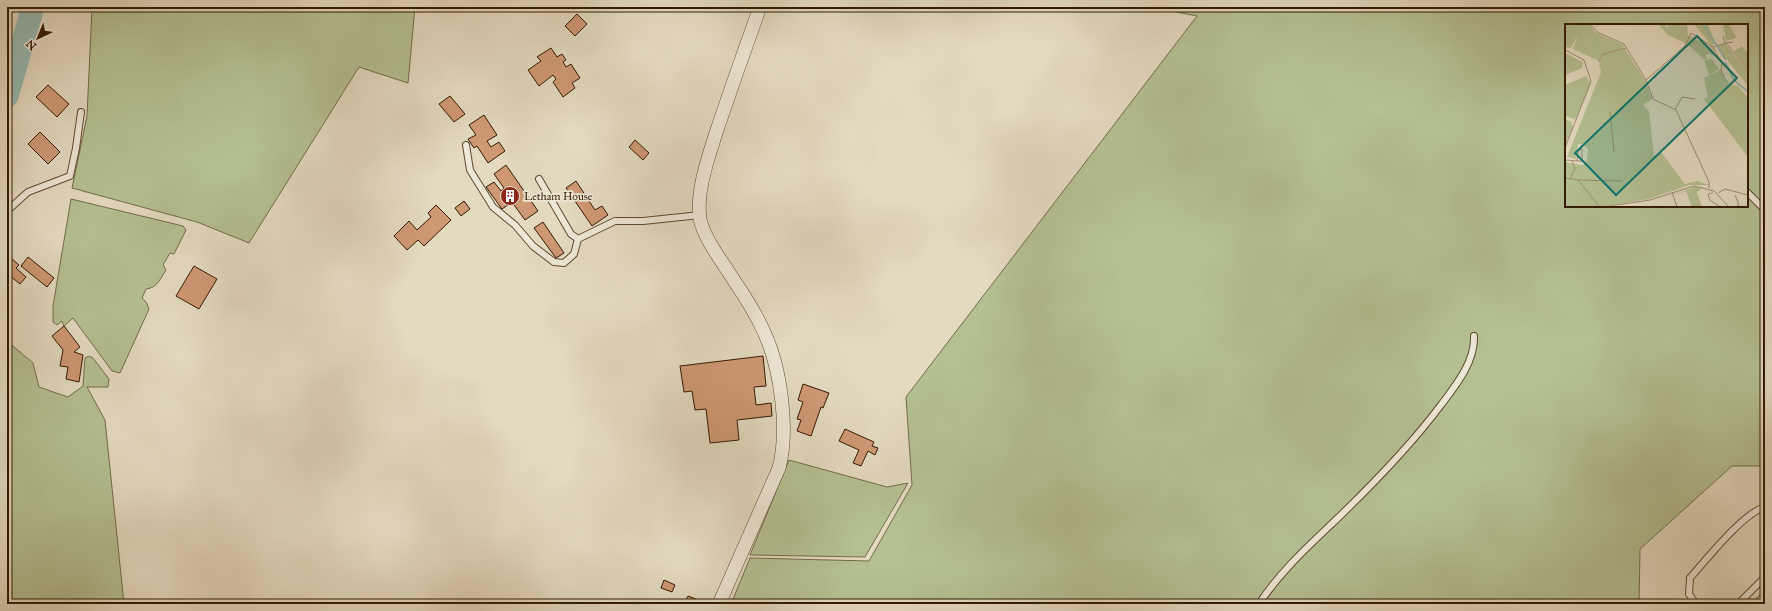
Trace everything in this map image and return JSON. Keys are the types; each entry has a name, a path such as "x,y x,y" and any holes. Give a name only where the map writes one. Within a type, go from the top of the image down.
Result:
{"street":[{"path":"719,604 779,468 783,452 783,405 774,362 765,333 749,303 706,235 700,215 699,202 707,163 760,7"}],"lane":[{"path":"7,215 8,210 28,192 70,176 81,112"},
{"path":"466,145 470,170 493,206 515,225 533,246 554,262 564,263 574,254 578,239 615,221 643,221 700,215"},
{"path":"539,179 571,234 578,239"},
{"path":"1748,193 1765,210"},
{"path":"1259,604 1280,576 1384,474 1421,432 1456,386 1475,347 1474,336"},
{"path":"1696,604 1689,594 1690,578 1742,523 1758,509 1765,507"},
{"path":"1738,604 1765,577"}],"green space":[{"path":"92,7 415,7 408,83 359,67 249,243 197,222 72,188 87,116"},
{"path":"1151,7 1765,7 1765,466 1732,466 1640,549 1639,604 731,604 750,558 869,561 912,485 906,397 1197,16"},
{"path":"71,199 183,226 186,230 174,254 170,253 163,265 166,270 160,280 153,287 146,289 142,298 146,302 149,309 120,373 112,371 73,318 64,326 62,321 57,325 53,322 53,306"},
{"path":"7,341 33,363 39,387 68,397 83,386 85,358 89,356 93,358 109,379 108,387 87,387 105,420 124,604 11,604 7,578"},
{"path":"789,460 887,487 908,483 865,557 750,555"},
{"path":"1765,590 1765,604 1750,604"}],"building":[{"path":"577,14 587,24 575,36 565,26"},
{"path":"551,48 557,57 562,54 566,60 563,62 566,67 571,64 580,78 572,83 575,88 563,97 553,82 556,79 553,75 539,86 528,70 541,61 537,57"},
{"path":"48,85 69,104 57,117 36,97"},
{"path":"450,96 465,114 454,122 439,104"},
{"path":"484,115 497,135 487,141 491,147 499,142 505,151 488,163 477,146 474,148 468,139 476,135 469,125"},
{"path":"40,132 60,152 48,164 28,144"},
{"path":"635,140 649,153 643,160 629,147"},
{"name":"Letham House","path":"506,165 538,211 525,220 512,202 502,209 486,187 494,182 501,191 504,188 494,174"},
{"path":"576,181 595,210 602,206 608,215 592,226 566,188"},
{"path":"464,201 470,209 461,216 455,208"},
{"path":"436,205 451,220 424,246 418,240 407,250 394,236 409,221 417,230 431,217 428,213"},
{"path":"543,222 564,253 556,258 534,228"},
{"path":"28,257 54,278 47,287 21,266"},
{"path":"11,258 19,265 16,268 26,277 20,284 9,275 7,278 7,263"},
{"path":"194,266 217,279 199,309 176,296"},
{"path":"7,283 12,287 7,293"},
{"path":"64,326 80,347 74,352 83,355 79,382 66,379 68,367 60,366 63,350 52,336"},
{"path":"763,356 766,386 754,387 756,405 771,403 772,416 737,420 739,440 710,443 706,409 695,410 692,391 684,392 680,366"},
{"path":"803,384 829,393 823,408 821,407 811,436 797,431 801,420 797,419 803,402 798,400"},
{"path":"845,429 874,442 872,446 878,448 875,455 868,451 861,466 853,463 859,450 839,441"},
{"path":"664,580 675,585 672,592 661,588"},
{"path":"688,596 706,603 706,604 684,604"}],"waterway":[{"path":"7,96 33,7"}],"place":[{"name":"Letham House","path":"510,196"}]}
